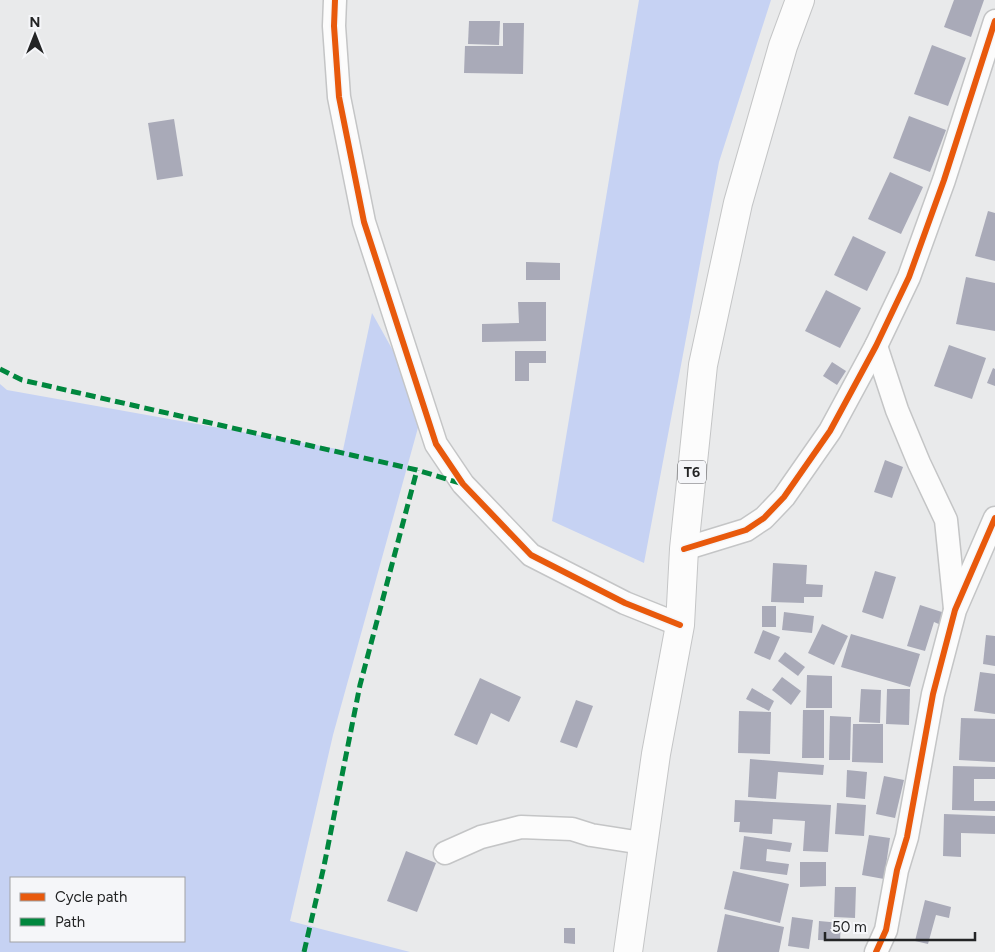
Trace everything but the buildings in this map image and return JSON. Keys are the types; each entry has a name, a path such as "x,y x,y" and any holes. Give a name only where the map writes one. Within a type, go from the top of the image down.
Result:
{"highway":[{"name":"T6","path":"628,952 656,754 680,625 684,549 703,365 738,203 782,46 800,0"}],"street":[{"path":"335,0 334,26 339,97 364,222 436,444 463,484 531,555 625,603 680,625"},
{"path":"684,549 746,530 764,518 784,498 830,431 876,346 910,277 944,180 995,21"},
{"path":"876,346 897,410 946,520 955,610"},
{"path":"876,952 886,930 897,870 907,837 933,694 955,610 995,518"},
{"path":"445,853 482,837 521,827 572,829 591,835 642,843"}],"shaded area":[{"path":"639,0 771,0 719,162 644,563 552,521"},
{"path":"372,313 424,406 333,735 290,921 410,952 0,952 0,384 7,390 343,450"}],"marked path":[{"path":"0,369 22,380 417,470 463,484"},
{"path":"304,952 324,866 360,685 417,470"}],"cycle path":[{"path":"335,0 334,26 339,97 364,222 436,444 463,484 531,555 625,603 680,625"},
{"path":"684,549 746,530 764,518 784,497 830,431 876,346 909,277 944,180 995,21"},
{"path":"876,952 886,930 897,870 907,837 933,694 955,610 995,518"}]}
